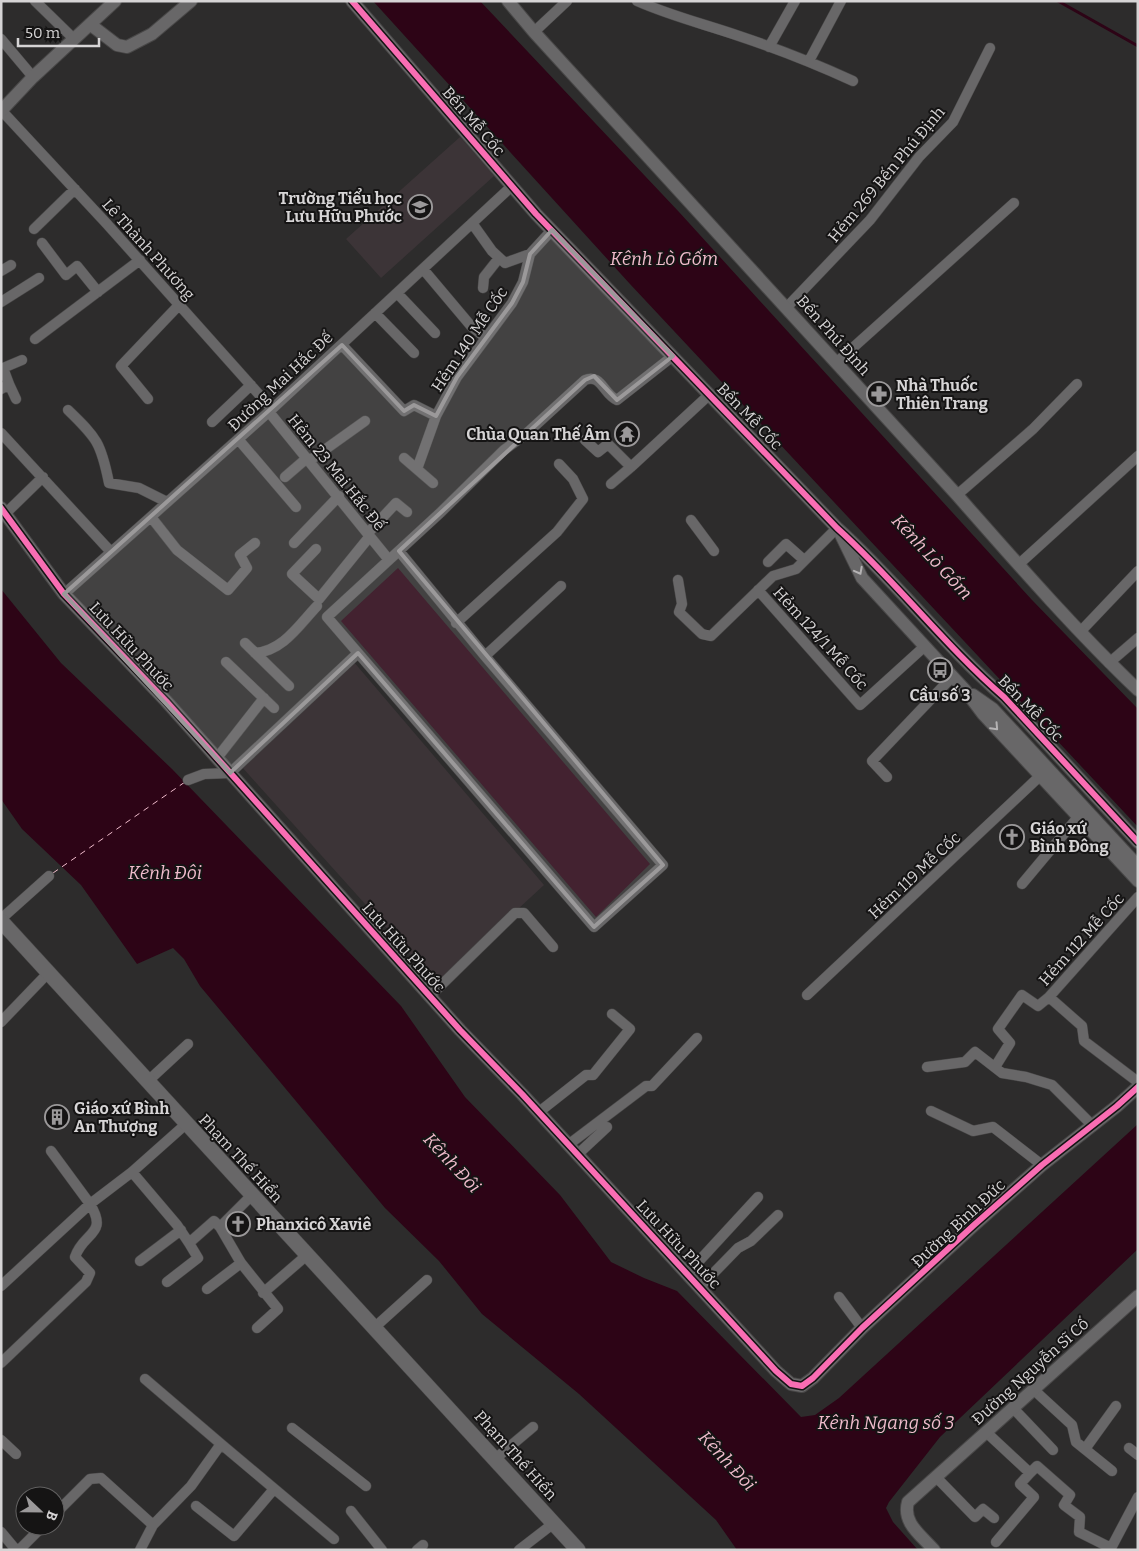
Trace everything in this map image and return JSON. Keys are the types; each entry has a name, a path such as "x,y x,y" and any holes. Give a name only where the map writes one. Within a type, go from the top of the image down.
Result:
{"main road":[{"name":"Phạm Thế Hiển","path":"1,920 578,1550"}],"street":[{"path":"35,1 74,39"},
{"path":"1,111 33,77 115,1"},
{"path":"91,25 117,45 127,47 152,34 191,1"},
{"name":"Bến Mễ Cốc","path":"352,1 552,230 837,528 875,562 913,606 980,676 1004,697 1138,842"},
{"name":"Bến Phú Định","path":"508,1 534,32 837,362 1018,565 1109,663 1138,690"},
{"path":"534,32 567,1"},
{"path":"769,47 795,1"},
{"path":"809,62 840,1"},
{"path":"641,2 655,5 672,16 769,47 853,81"},
{"path":"1,39 33,77"},
{"name":"Hẻm 269 Bến Phú Định","path":"787,307 870,220 919,157 953,122 990,48"},
{"name":"Lê Thành Phương","path":"1,111 140,260 271,410"},
{"name":"Đường Mai Hắc Đế","path":"64,594 271,410 512,186"},
{"path":"34,229 75,190"},
{"path":"837,362 1014,203"},
{"path":"472,223 505,263 530,254"},
{"name":"Hẻm 140 Mễ Cốc","path":"418,469 436,416 457,377 512,303 523,282 530,254 552,230"},
{"path":"42,243 66,274 77,266 98,292"},
{"path":"483,288 484,277 499,258"},
{"path":"35,339 140,260"},
{"path":"1,271 11,265"},
{"path":"423,269 471,326 486,338"},
{"path":"1,302 39,278"},
{"path":"397,293 435,333"},
{"path":"148,399 121,366 179,305"},
{"path":"375,313 414,353"},
{"path":"342,345 404,411 414,405 436,416"},
{"path":"399,551 456,623 663,865 594,928 327,617 504,450 526,434 585,380 591,377 596,378 612,398 618,400 673,356"},
{"path":"16,399 5,386 3,368 22,360"},
{"path":"957,495 1033,429 1077,384"},
{"path":"212,422 251,385"},
{"path":"611,484 710,394"},
{"path":"68,410 92,434 103,453 109,483 139,488 168,502"},
{"name":"Hẻm 23 Mai Hắc Đế","path":"271,410 389,560"},
{"path":"285,477 308,459 365,421"},
{"path":"1,433 111,552"},
{"path":"238,440 296,507"},
{"path":"585,440 598,452 608,444 631,467"},
{"path":"1018,565 1138,456"},
{"path":"404,458 433,483"},
{"path":"456,623 557,532 582,499 573,480 558,464"},
{"path":"3,511 43,477"},
{"path":"294,543 338,496"},
{"path":"316,549 292,574 319,599 396,503 407,512"},
{"name":"Lưu Hữu Phước","path":"3,511 64,594 217,758 430,996 688,1273 776,1371 791,1384 802,1386"},
{"path":"151,517 177,550 228,590 248,568 240,555 255,543"},
{"path":"690,520 714,551"},
{"path":"678,580 682,604 679,612 702,634 712,636 773,576 796,569 837,528"},
{"name":"Bến Mễ Cốc","path":"837,528 862,578 953,676 983,714 1138,881"},
{"path":"768,562 786,544 804,560"},
{"path":"1081,631 1138,571"},
{"path":"485,656 560,586"},
{"name":"Hẻm 124/1 Mễ Cốc","path":"758,590 860,705 925,646"},
{"path":"255,653 268,652 285,642 317,606"},
{"path":"899,618 913,606"},
{"path":"1109,663 1138,638"},
{"path":"245,643 289,686"},
{"path":"188,780 204,774 230,773 358,653"},
{"path":"226,662 274,708"},
{"path":"887,777 872,761 953,676"},
{"name":"Bến Mễ Cốc","path":"980,676 993,709"},
{"name":"Bến Mễ Cốc","path":"965,690 993,709"},
{"path":"217,758 264,698"},
{"path":"993,709 1138,866"},
{"name":"Hẻm 119 Mễ Cốc","path":"807,995 1040,776"},
{"path":"1022,884 1078,816"},
{"path":"1,920 49,876"},
{"name":"Hẻm 112 Mễ Cốc","path":"995,1067 1010,1043 998,1029 1022,994 1038,1006 1049,997 1138,897"},
{"path":"430,996 516,913 524,913 552,946"},
{"path":"1,1022 50,972"},
{"path":"1049,997 1082,1026 1084,1041 1138,1082"},
{"path":"539,1112 586,1075 593,1075 630,1030 612,1014"},
{"path":"572,1150 646,1086 652,1086 697,1038"},
{"path":"148,1081 188,1044"},
{"path":"927,1068 965,1062 975,1052 1002,1073 1026,1077 1052,1085 1093,1126"},
{"name":"Đường Bình Đức","path":"802,1386 862,1328 1042,1165 1093,1126 1138,1087"},
{"path":"931,1112 974,1131 993,1127 1042,1165"},
{"path":"2,1284 90,1204 132,1172 186,1124"},
{"path":"572,1150 607,1127"},
{"path":"1,1363 86,1282 90,1273 75,1257 98,1224 98,1218 51,1151"},
{"path":"132,1172 181,1230 198,1258 167,1282"},
{"path":"220,1227 252,1195"},
{"path":"688,1273 758,1197"},
{"path":"700,1287 738,1248 751,1241 778,1215"},
{"path":"190,1243 214,1221 220,1227 241,1263 263,1293 278,1309 257,1328"},
{"path":"140,1261 181,1230"},
{"path":"263,1293 307,1255"},
{"path":"207,1289 241,1263"},
{"path":"375,1327 427,1280"},
{"name":"Đường Nguyễn Sĩ Cố","path":"934,1550 908,1521 905,1513 908,1502 1138,1296"},
{"path":"839,1297 862,1328"},
{"path":"145,1380 334,1539"},
{"path":"1034,1390 1072,1425 1076,1442 1112,1471"},
{"path":"1084,1450 1116,1406"},
{"path":"1013,1408 1054,1450"},
{"path":"496,1459 533,1427"},
{"path":"292,1428 366,1486"},
{"path":"986,1432 1030,1472"},
{"path":"1,1440 16,1454"},
{"path":"140,1550 153,1525 191,1486 221,1444"},
{"path":"996,1542 1034,1497 1020,1484 1037,1466 1070,1495 1064,1505 1080,1517 1078,1532 1110,1549 1138,1497"},
{"path":"936,1477 975,1516 983,1509 994,1518"},
{"path":"65,1504 90,1479 100,1478 153,1525"},
{"path":"196,1506 234,1536 274,1489"},
{"path":"350,1511 382,1550"},
{"path":"520,1550 554,1523"},
{"path":"1,1532 17,1550 32,1536"}],"highlighted area":[{"path":"552,230 673,356 617,400 594,376 585,380 399,551 663,865 594,927 358,653 230,773 64,594 342,345 404,411 414,405 436,416 457,377 512,303 523,282 530,254"}],"shaded area":[{"name":"Trường Tiểu học Lưu Hữu Phước","path":"460,137 494,176 381,278 346,239"},
{"path":"353,661 544,885 437,984 241,766"}],"water":[{"name":"Kênh Lò Gốm","path":"373,1 480,1 679,212 1032,600 1138,709 1138,827 630,284"},
{"path":"398,568 650,864 596,917 341,621"},
{"name":"Kênh Đôi","path":"1,589 61,663 172,769 401,1006 465,1097 560,1195 611,1262 677,1291 801,1417 815,1415 839,1398 1138,1124 1138,1249 940,1437 889,1502 886,1508 893,1522 918,1550 737,1550 716,1520 579,1394 482,1314 439,1261 385,1208 200,986 184,959 173,948 137,964 81,885 22,829 1,799"}],"waterway":[{"path":"1058,1 1138,46"}],"ferry route":[{"path":"53,873 185,782"}],"cycle path":[{"path":"352,1 536,214 837,528 880,569 961,656 1004,697 1138,842"},
{"path":"1,508 64,594 166,701 460,1030 522,1094 776,1371 791,1384 802,1386 813,1378 862,1328 974,1225 1042,1165 1117,1106 1138,1087"}],"place":[{"name":"Trường Tiểu học Lưu Hữu Phước","path":"420,207"},
{"name":"Nhà Thuốc Thiên Trang","path":"879,394"},
{"name":"Chùa Quan Thế Âm","path":"627,434"},
{"name":"Cầu số 3","path":"940,670"},
{"name":"Giáo xứ Bình Đông","path":"1012,837"},
{"name":"Giáo xứ Bình An Thượng","path":"57,1117"},
{"name":"Phanxicô Xaviê","path":"238,1224"}],"water label":[{"name":"Kênh Ngang số 3","path":"886,1423"}]}
